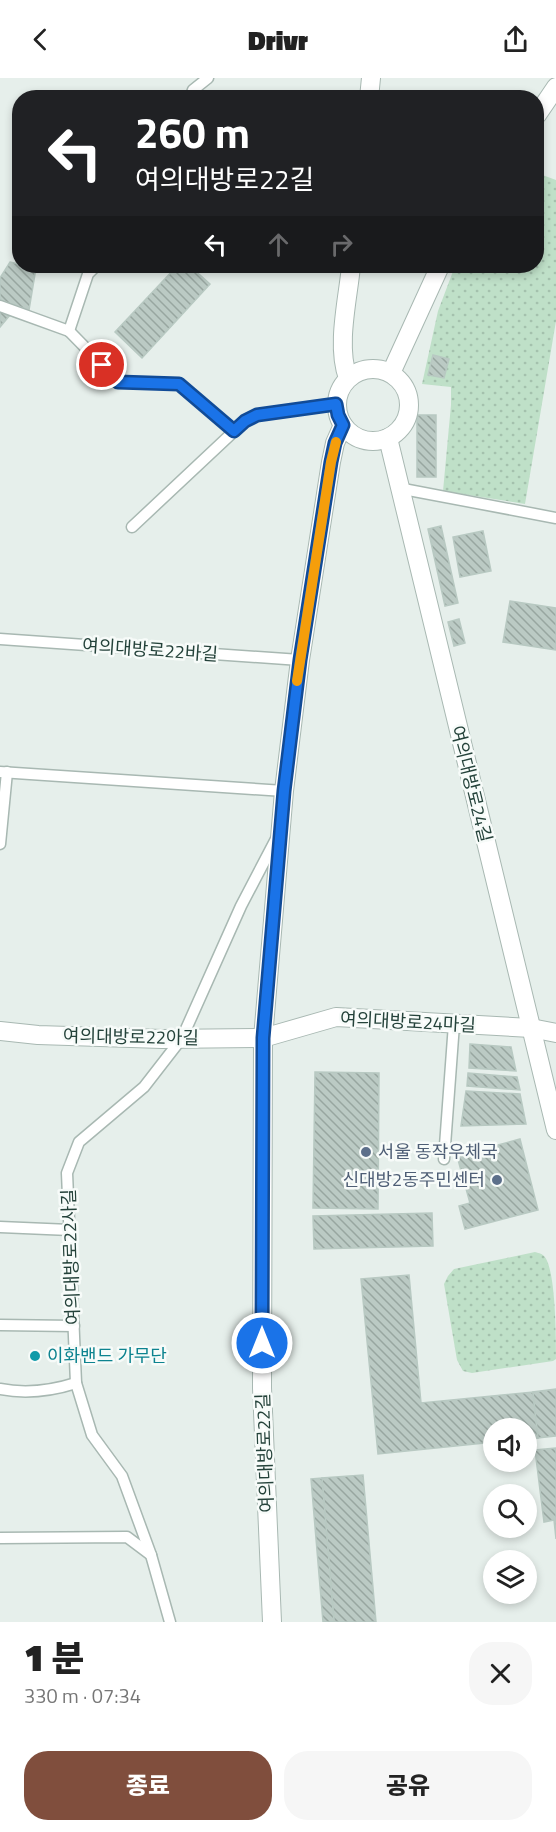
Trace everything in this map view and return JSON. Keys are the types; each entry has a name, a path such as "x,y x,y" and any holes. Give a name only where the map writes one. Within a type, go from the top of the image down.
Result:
{"street":[{"path":"544,105 556,87"},
{"path":"348,378 344,368 344,338 350,273"},
{"path":"391,373 437,273"},
{"path":"372,368 391,373 402,382 408,392 409,410 400,430 388,438 370,441 350,434 338,415 336,404 338,393 348,378 362,369 372,368"},
{"name":"여의대방로22길","path":"272,1622 262,1388 263,1038 284,791 300,660 331,462 335,443 343,425"},
{"name":"여의대방로24길","path":"388,438 398,488 556,1130"},
{"name":"여의대방로24마길","path":"263,1038 336,1017 531,1028 556,1033"},
{"name":"여의대방로22아길","path":"0,1031 39,1035 263,1038"}],"lane":[{"path":"193,90 208,78"},
{"path":"69,332 89,273"},
{"path":"0,306 69,332 118,382 179,384 234,431"},
{"path":"132,527 245,421 257,415 336,404"},
{"path":"398,488 556,518"},
{"name":"여의대방로22바길","path":"0,639 300,660"},
{"path":"0,844 4,772 284,791"},
{"name":"여의대방로22사길","path":"170,1622 151,1556 123,1476 92,1435 76,1383 67,1173 80,1142 144,1087 182,1038 241,906 281,829"},
{"path":"444,1159 454,1024"},
{"path":"0,1227 70,1230"},
{"path":"0,1325 74,1326"},
{"path":"0,1389 48,1391 76,1383"},
{"path":"0,1538 127,1537 151,1556"}],"green space":[{"path":"544,176 556,180 556,321 525,504 443,491 451,387 422,384 438,311 452,273 544,273"},
{"path":"535,1252 544,1256 551,1274 556,1359 472,1373 463,1371 457,1360 444,1284 448,1276 454,1269"}],"building":[{"path":"10,262 12,262 12,273 35,273 29,310 0,300 0,278"},
{"path":"170,273 198,273 210,284 142,358 115,332"},
{"path":"0,311 10,315 0,327"},
{"path":"433,355 449,359 444,378 428,375"},
{"path":"417,415 436,415 436,477 417,477"},
{"path":"441,526 458,603 445,606 428,529"},
{"path":"483,531 491,571 460,577 453,537"},
{"path":"510,601 556,608 556,650 503,642"},
{"path":"459,619 465,643 454,646 448,622"},
{"path":"470,1044 511,1047 516,1071 469,1068"},
{"path":"315,1072 379,1073 378,1209 313,1208"},
{"path":"468,1073 517,1077 520,1090 467,1086"},
{"path":"466,1091 520,1094 526,1124 461,1126"},
{"name":"신대방2동주민센터","path":"520,1139 538,1210 465,1229 459,1206 470,1203 457,1156"},
{"path":"432,1213 433,1246 314,1249 313,1216"},
{"path":"409,1275 421,1403 533,1392 536,1418 483,1418 483,1443 378,1454 361,1279"},
{"path":"556,1389 556,1436 538,1438 533,1392"},
{"path":"556,1448 556,1539 554,1520 544,1522 537,1450"},
{"path":"363,1475 376,1622 334,1622 322,1478"},
{"path":"322,1478 334,1622 323,1622 311,1479"}],"slow traffic":[{"path":"297,681 336,442"}],"place":[{"name":"서울 동작우체국","path":"366,1152"},
{"name":"신대방2동주민센터","path":"497,1180"},
{"name":"이화밴드 가무단","path":"35,1356"}],"route":[{"path":"102,365 118,382 179,384 234,431 245,421 257,415 336,404 343,425 335,443 331,462 300,660 284,791 263,1038 262,1343"}]}
